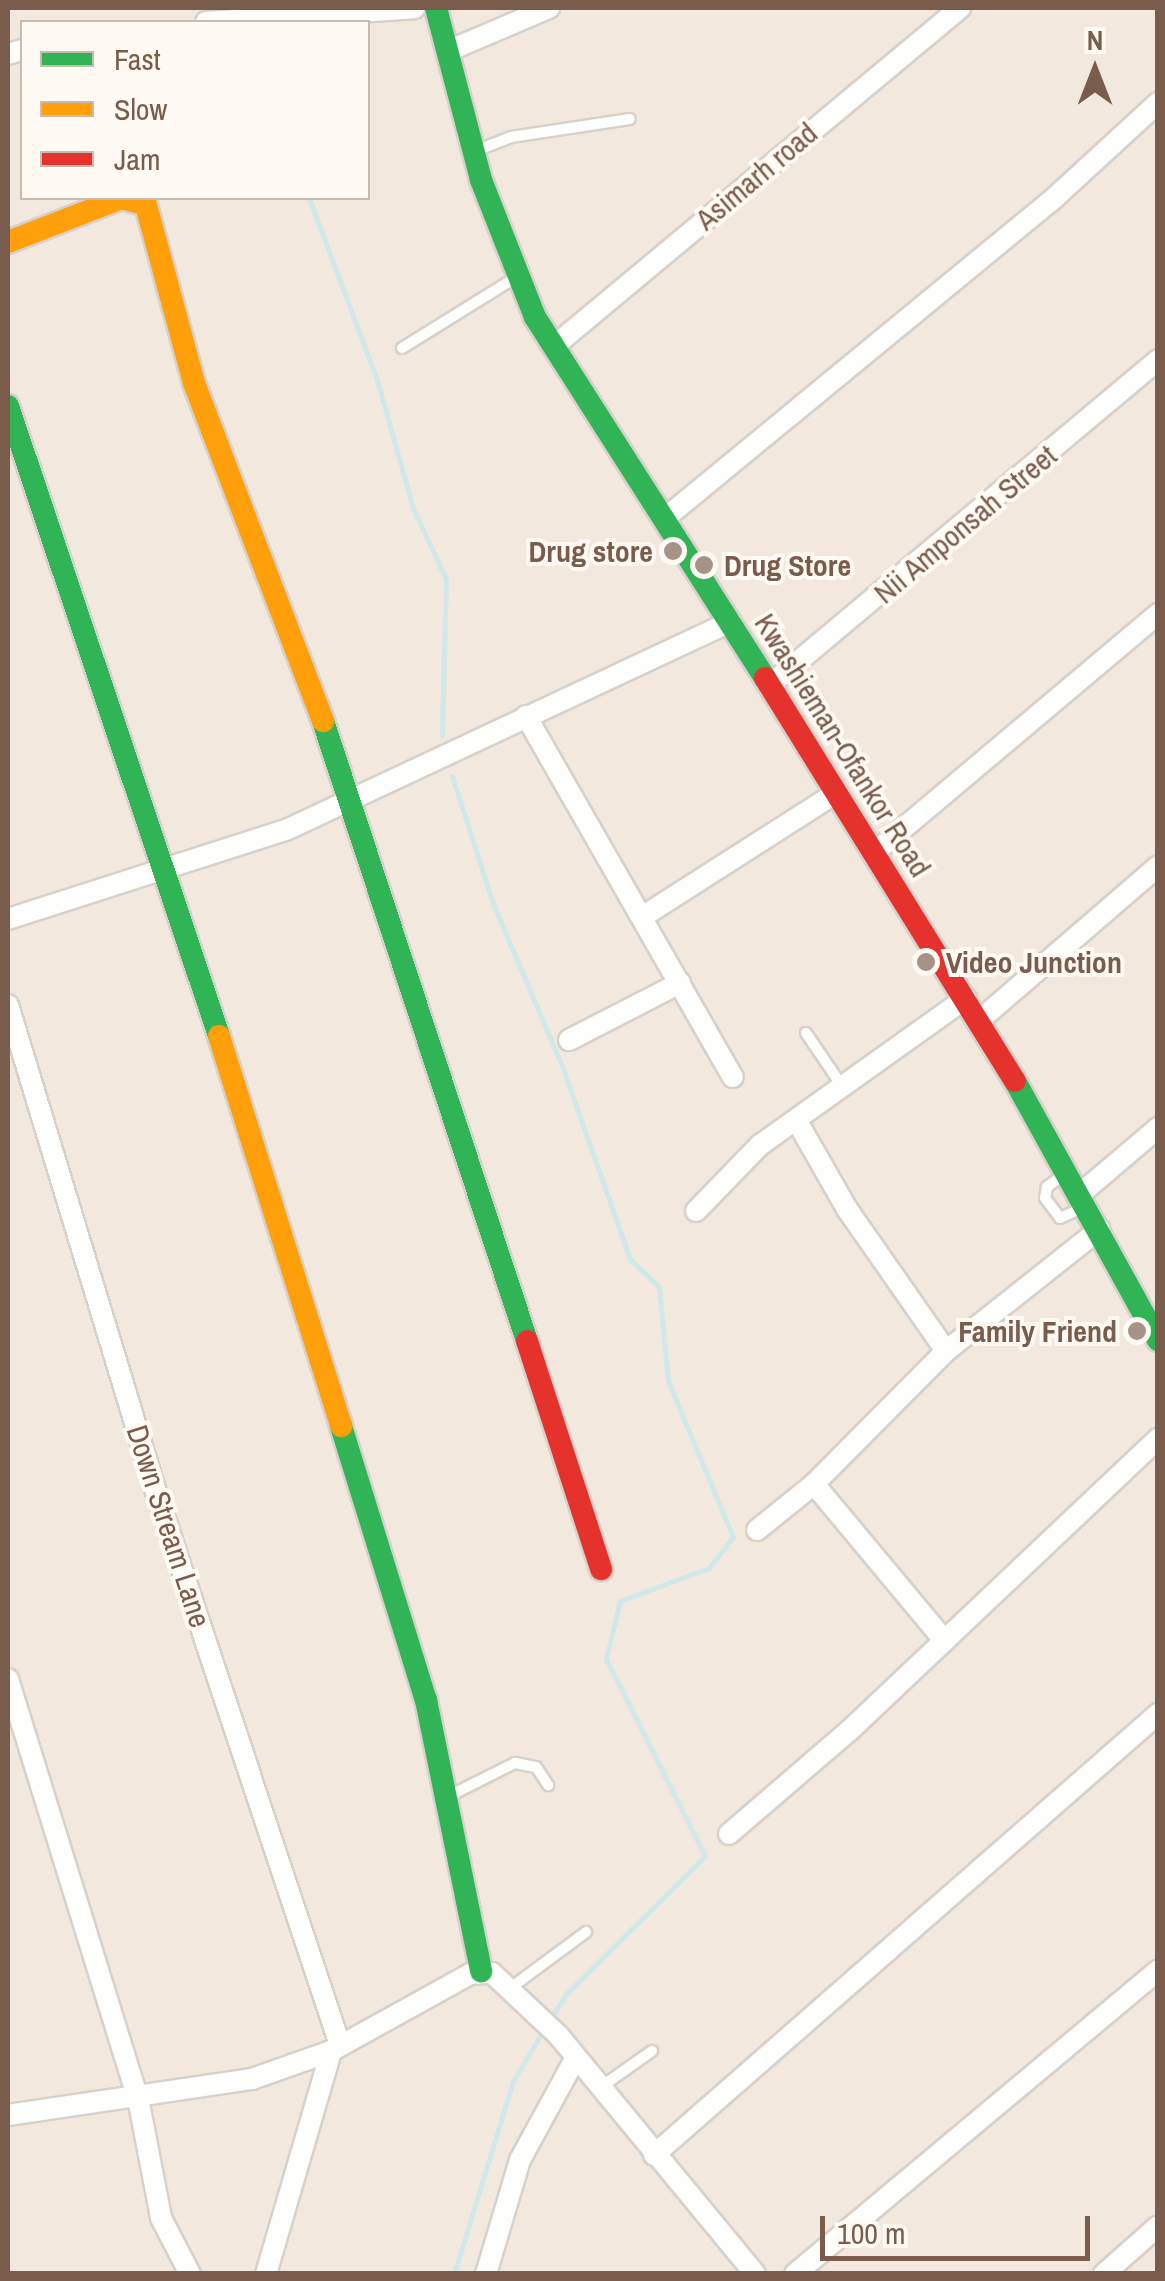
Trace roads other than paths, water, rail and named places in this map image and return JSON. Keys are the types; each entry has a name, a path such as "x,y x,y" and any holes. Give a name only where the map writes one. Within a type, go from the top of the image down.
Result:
{"street":[{"path":"248,20 415,8"},
{"name":"Kwashieman-Ofankor Road","path":"436,8 474,151 515,278 553,347 980,1019 1100,1229 1158,1340"},
{"path":"448,51 549,8"},
{"name":"Asimarh road","path":"553,347 960,8"},
{"path":"664,519 1076,180 1158,103"},
{"path":"8,242 117,200"},
{"path":"129,200 146,205 194,383 353,802 600,1569"},
{"name":"Nii Amponsah Street","path":"770,685 1158,360"},
{"path":"8,406 168,871 426,1700 481,1971 508,1989 559,2036 598,2089 755,2274"},
{"path":"874,852 1158,614"},
{"path":"8,918 168,871 353,802 526,716 731,622"},
{"path":"526,716 733,1077"},
{"path":"642,917 836,793"},
{"path":"980,1019 1158,866"},
{"path":"569,1040 680,983"},
{"path":"696,1211 760,1145 798,1124 966,998"},
{"name":"Down Stream Lane","path":"8,1004 152,1484 336,2048"},
{"path":"798,1124 946,1352"},
{"path":"1083,1200 1158,1128"},
{"path":"757,1530 814,1484 946,1352 1100,1229"},
{"path":"729,1834 945,1641 1158,1440"},
{"path":"814,1484 945,1641"},
{"path":"8,1679 138,2098 161,2218 190,2274"},
{"path":"654,2155 1158,1714"},
{"path":"795,2274 1158,1970"},
{"path":"8,2115 252,2079 336,2048 481,1971"},
{"path":"266,2274 336,2048"},
{"path":"486,2274 520,2160 574,2059"},
{"path":"1104,2274 1158,2226"}],"lane":[{"path":"474,151 511,137 630,119"},
{"path":"402,348 515,278"},
{"path":"806,1033 845,1090"},
{"path":"448,1796 515,1763 536,1767 548,1784"},
{"path":"508,1989 586,1932"},
{"path":"598,2089 652,2051"}],"waterway":[{"path":"310,200 377,380 413,508 446,579 442,735"},
{"path":"452,776 493,904 562,1066 630,1259 659,1287 668,1381 733,1537 709,1568 620,1601 606,1659 705,1856 566,1994 549,2021"},
{"path":"454,2274 513,2081 543,2031"}],"place":[{"name":"Drug store","path":"673,551"},
{"name":"Drug Store","path":"704,565"},
{"name":"Video Junction","path":"926,962"},
{"name":"Family Friend","path":"1137,1331"}]}
